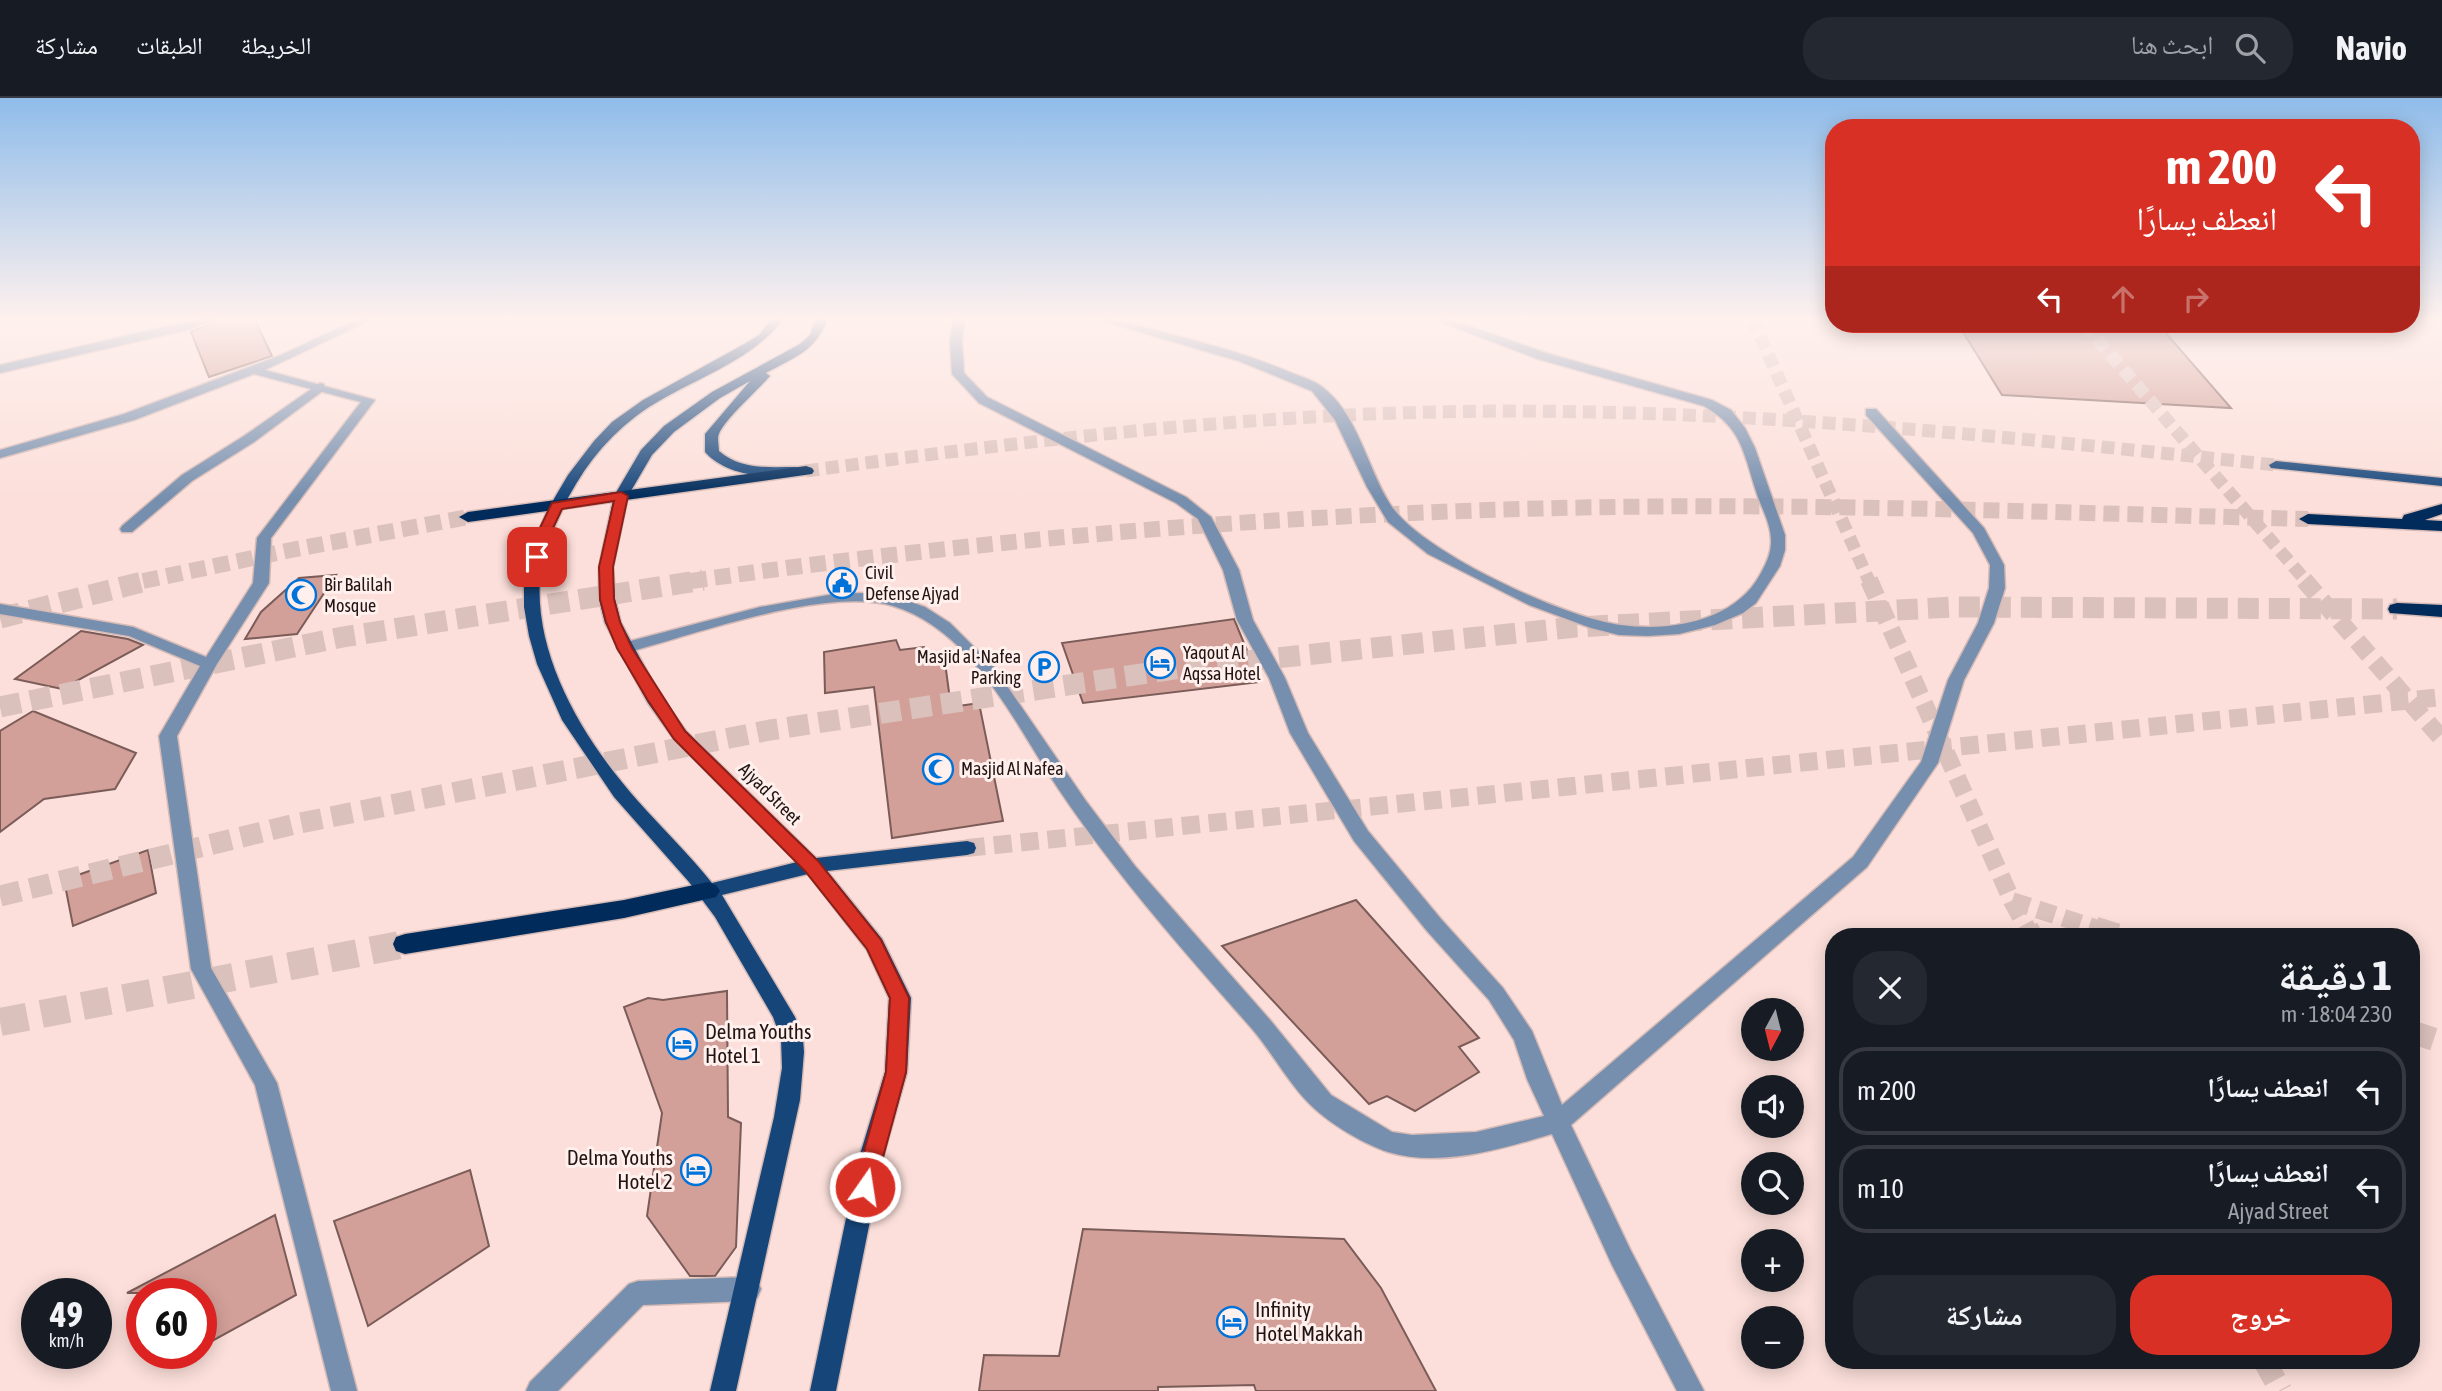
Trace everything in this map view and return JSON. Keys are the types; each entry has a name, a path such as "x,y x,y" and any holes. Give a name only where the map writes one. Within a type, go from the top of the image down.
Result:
{"highway":[{"path":"468,517 806,471"},
{"path":"2398,523 2442,509"},
{"path":"2308,519 2442,526"},
{"path":"2397,609 2442,611"},
{"path":"405,944 611,911 708,891"}],"main road":[{"path":"695,378 619,423 586,459 541,538 532,576 531,607 540,650 552,684 589,748 620,792 708,891 744,945 778,1007 792,1040 790,1094 723,1391"},
{"name":"Ajyad Street","path":"748,378 716,395 669,429 646,453 631,475 621,496 606,567 607,599 613,622 625,648 654,699 680,735 811,866 875,945 900,998 896,1072 870,1161 823,1391"},
{"path":"762,378 751,387 712,434 712,452 722,463 745,471 806,471"},
{"path":"2276,465 2442,482"},
{"path":"708,891 811,866 967,848"}],"street":[{"path":"0,461 6,453 129,417 230,378"},
{"path":"285,378 369,400 264,538 261,583 209,664 168,736 201,969 266,1083 344,1391"},
{"path":"962,378 983,400 1181,500 1204,517 1231,570 1245,620 1277,678 1299,733 1361,836 1434,925 1496,994 1524,1037 1538,1079 1621,1256 1691,1391"},
{"path":"1293,378 1318,390 1343,422 1370,481 1393,519 1418,543 1449,562 1531,599 1617,630 1665,631 1738,610 1759,591 1779,549 1774,520 1755,462 1728,414 1708,404 1619,378"},
{"path":"127,529 187,478 249,439 320,387"},
{"path":"625,648 763,612 854,598 894,601 929,615 995,678 1114,853 1170,922 1279,1044 1324,1103 1387,1142 1455,1147 1505,1138 1560,1121 1860,862 1929,763 1956,680 1986,623 1997,588 1997,565 1979,531 1871,412"},
{"path":"0,609 133,632 209,664"},
{"path":"539,1391 638,1293 748,1289"}],"building":[{"path":"1992,378 2205,378 2231,408 2002,395"},
{"name":"Bir Balilah Mosque","path":"336,575 297,634 245,639 261,612 299,578"},
{"name":"Yaqout Al Aqssa Hotel","path":"1234,619 1260,682 1083,703 1062,643"},
{"path":"81,631 128,639 143,645 62,689 15,679"},
{"name":"Masjid Al Nafea","path":"896,640 900,650 924,647 927,657 944,655 951,707 979,703 1003,821 892,838 874,687 825,693 824,652"},
{"path":"33,711 136,753 115,789 44,799 0,832 0,731"},
{"path":"148,850 156,893 73,926 64,880"},
{"path":"1356,900 1479,1038 1459,1047 1479,1072 1415,1111 1387,1096 1369,1104 1222,946"},
{"path":"727,991 728,1117 741,1123 736,1247 715,1276 690,1276 647,1216 662,1113 624,1007 648,998 663,1000"},
{"path":"470,1170 489,1246 368,1326 334,1221"},
{"path":"275,1215 296,1295 217,1338 217,1278 155,1278"},
{"name":"Infinity Hotel Makkah","path":"1083,1229 1344,1239 1381,1288 1436,1391 1256,1391 1254,1385 1158,1387 1158,1391 979,1391 984,1355 1059,1356"}],"tunnel":[{"path":"1779,378 1869,581"},
{"path":"2131,378 2306,581"},
{"path":"806,471 1174,427 1322,416 1506,411 1727,417 1837,424 2056,442 2276,465"},
{"path":"691,581 907,553 1124,532 1450,511 1746,506 2308,519"},
{"path":"143,581 468,517"},
{"path":"0,618 150,580"},
{"path":"0,707 343,637 703,580"},
{"path":"1869,580 2012,901 2027,928"},
{"path":"2304,580 2442,739"},
{"path":"0,896 295,824 770,730 1188,667 1576,627 1954,607 2397,609"},
{"path":"967,848 2442,697"},
{"path":"2012,901 2095,928"},
{"path":"0,1022 405,944"},
{"path":"2420,1035 2442,1042"},
{"path":"2269,1369 2281,1391"}],"place":[{"name":"Civil Defense Ajyad","path":"842,583"},
{"name":"Bir Balilah Mosque","path":"301,595"},
{"name":"Yaqout Al Aqssa Hotel","path":"1160,663"},
{"name":"Masjid al-Nafea Parking","path":"1044,667"},
{"name":"Masjid Al Nafea","path":"938,769"},
{"name":"Delma Youths Hotel 1","path":"682,1044"},
{"name":"Delma Youths Hotel 2","path":"696,1170"},
{"name":"Infinity Hotel Makkah","path":"1232,1322"}],"route":[{"path":"537,557 541,538 557,506 621,496 606,567 607,599 613,622 625,648 654,699 680,735 811,866 875,945 900,998 896,1072 865,1187"}]}
